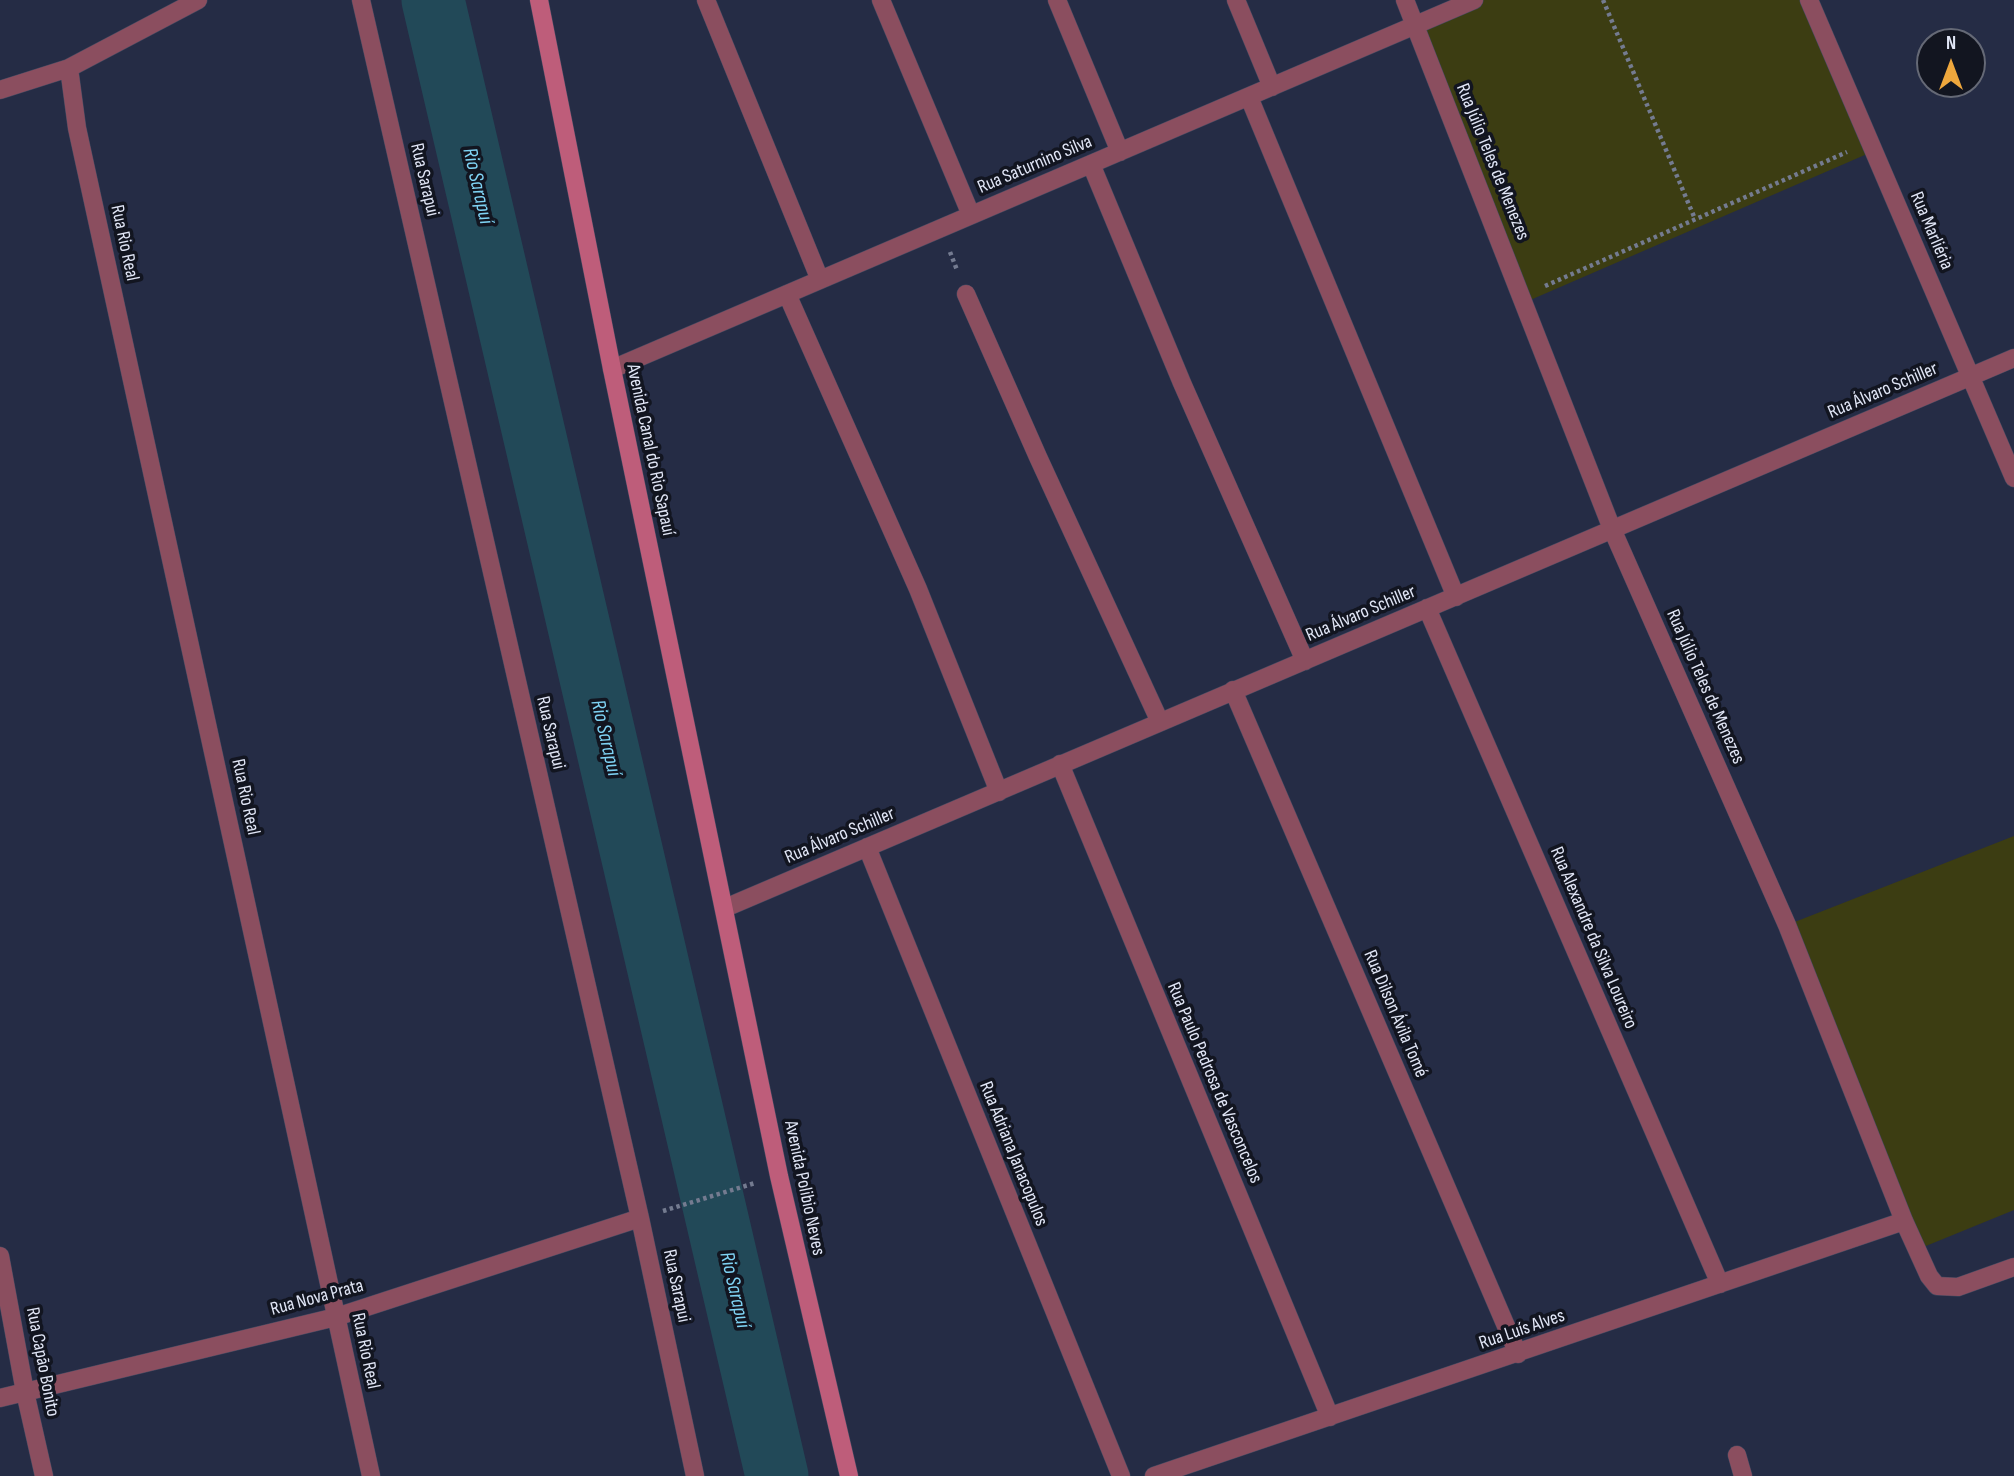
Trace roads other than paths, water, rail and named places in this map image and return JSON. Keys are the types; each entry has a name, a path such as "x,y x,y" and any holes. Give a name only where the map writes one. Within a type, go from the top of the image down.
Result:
{"street":[{"path":"0,90 69,68 198,0"},
{"name":"Rua Sarapui","path":"361,0 640,1218 695,1476"},
{"name":"Avenida Canal do Rio Sapauí","path":"539,0 612,369 725,908"},
{"path":"706,0 820,280"},
{"path":"881,0 971,215"},
{"path":"1057,0 1120,152"},
{"path":"1236,0 1272,87"},
{"name":"Rua Júlio Teles de Menezes","path":"1405,0 1612,529 1787,925 1904,1221 1929,1276 1937,1286 1958,1287 2014,1267"},
{"name":"Rua Saturnino Silva","path":"612,369 1474,0"},
{"name":"Rua Marliéria","path":"1809,0 2014,478"},
{"name":"Rua Rio Real","path":"69,68 77,128 371,1476"},
{"path":"1249,97 1456,597"},
{"path":"1091,164 1182,383 1305,661"},
{"path":"788,294 918,589 999,792"},
{"path":"967,294 1038,457 1160,722"},
{"name":"Rua Álvaro Schiller","path":"725,908 2014,358"},
{"name":"Rua Alexandre da Silva Loureiro","path":"1427,608 1720,1284"},
{"name":"Rua Dilson Ávila Tomé","path":"1233,690 1518,1354"},
{"name":"Rua Paulo Pedrosa de Vasconcelos","path":"1060,764 1330,1417"},
{"name":"Rua Adriana Janacopulos","path":"867,847 1121,1476"},
{"name":"Avenida Polibio Neves","path":"725,908 779,1175 849,1476"},
{"name":"Rua Nova Prata","path":"0,1398 336,1317 640,1218"},
{"name":"Rua Luís Alves","path":"1154,1476 1904,1221"},
{"name":"Rua Capão Bonito","path":"0,1256 25,1392 44,1476"},
{"path":"1737,1455 1742,1476"}],"waterway":[{"name":"Rio Sarapuí","path":"433,0 777,1476"}]}
